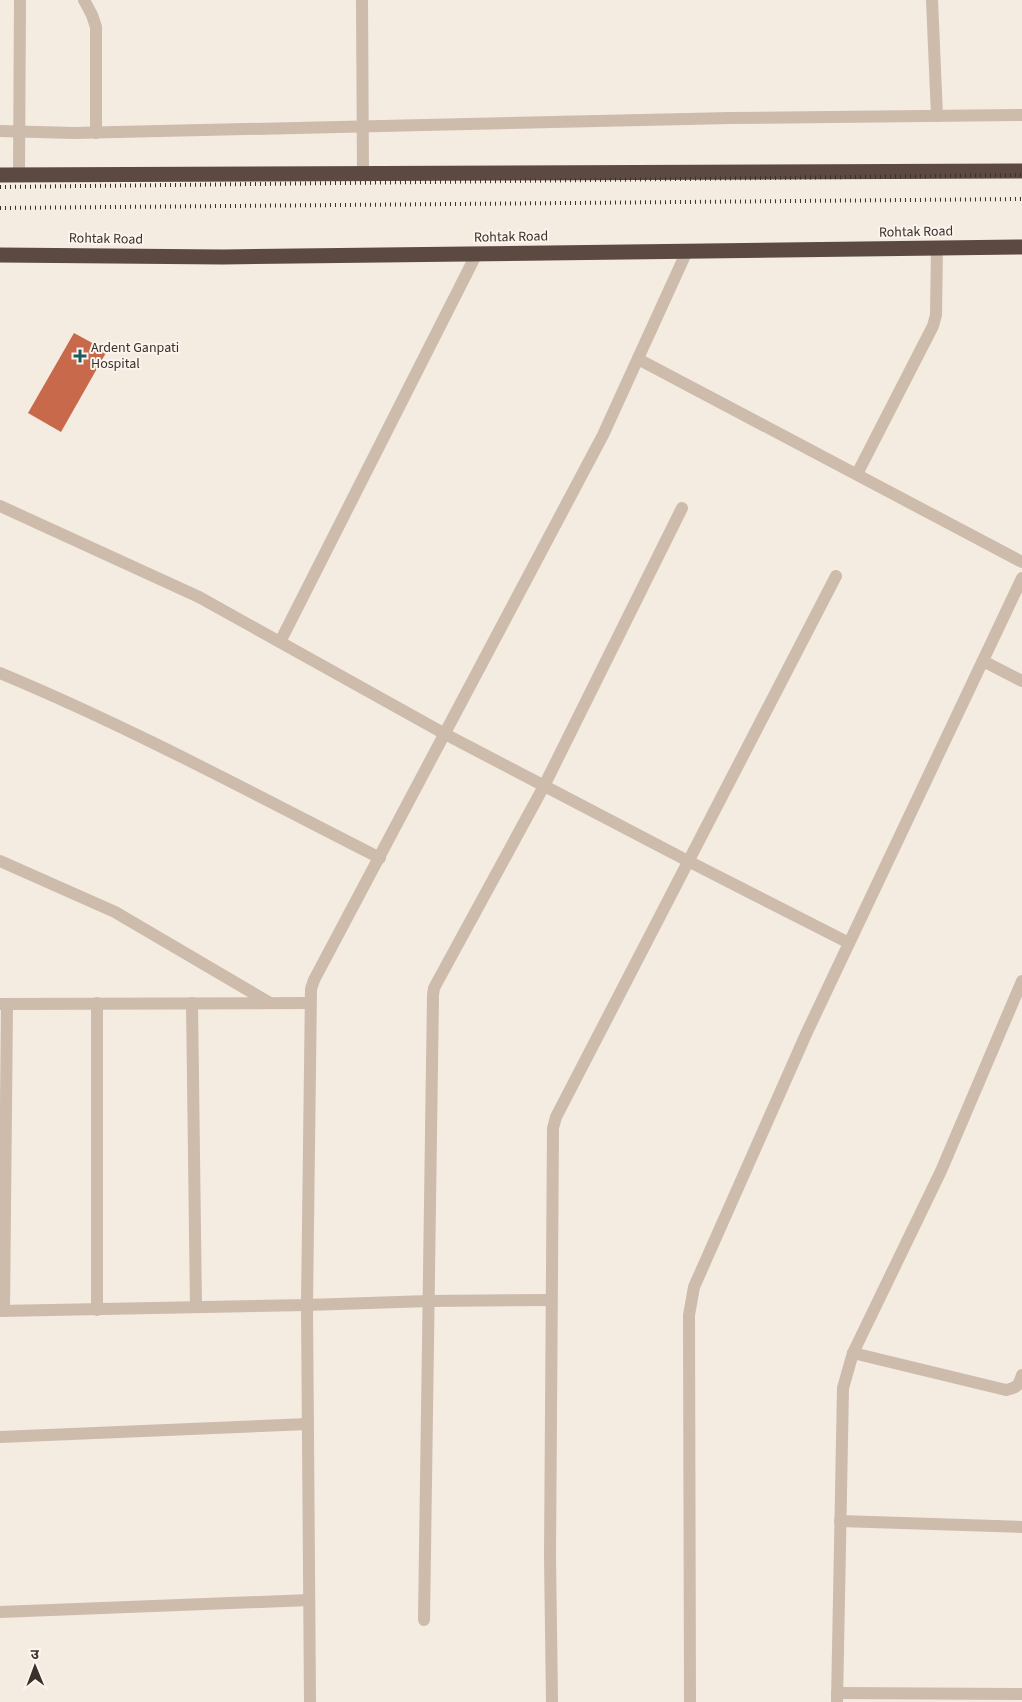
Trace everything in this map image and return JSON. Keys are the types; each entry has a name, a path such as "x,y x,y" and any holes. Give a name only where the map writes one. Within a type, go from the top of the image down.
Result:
{"highway":[{"path":"0,175 1022,171"},
{"name":"Rohtak Road","path":"0,255 223,257 1022,247"}],"street":[{"path":"19,175 20,0"},
{"path":"84,0 96,27 96,132"},
{"path":"362,0 363,174"},
{"path":"932,0 937,116"},
{"path":"0,131 96,132 731,118 1022,115"},
{"path":"857,474 933,326 936,316 937,248"},
{"path":"310,1702 306,1306 311,989 314,980 603,435 686,251"},
{"path":"280,642 477,253"},
{"path":"638,359 1022,562"},
{"path":"0,506 199,597 446,734 849,943"},
{"path":"424,1620 434,988 544,786 682,508"},
{"path":"552,1702 550,1556 553,1128 556,1117 836,576"},
{"path":"690,1702 689,1315 694,1287 803,1041 1022,578"},
{"path":"983,661 1022,681"},
{"path":"0,673 69,702 189,760 380,858"},
{"path":"0,861 115,912 270,1003"},
{"path":"1022,981 941,1171 853,1353 843,1388 837,1698 1022,1694"},
{"path":"97,1003 97,1310"},
{"path":"192,1003 196,1307"},
{"path":"310,1003 3,1004 2,1311 551,1300"},
{"path":"853,1353 1006,1390 1013,1389 1018,1385 1022,1375"},
{"path":"0,1437 308,1424"},
{"path":"840,1521 1022,1527"},
{"path":"0,1612 309,1600"}],"building":[{"path":"74,333 107,351 61,432 28,413"}],"railway":[{"path":"0,187 1022,175"},
{"path":"0,208 1022,199"}],"place":[{"name":"Ardent Ganpati Hospital","path":"80,356"}]}
